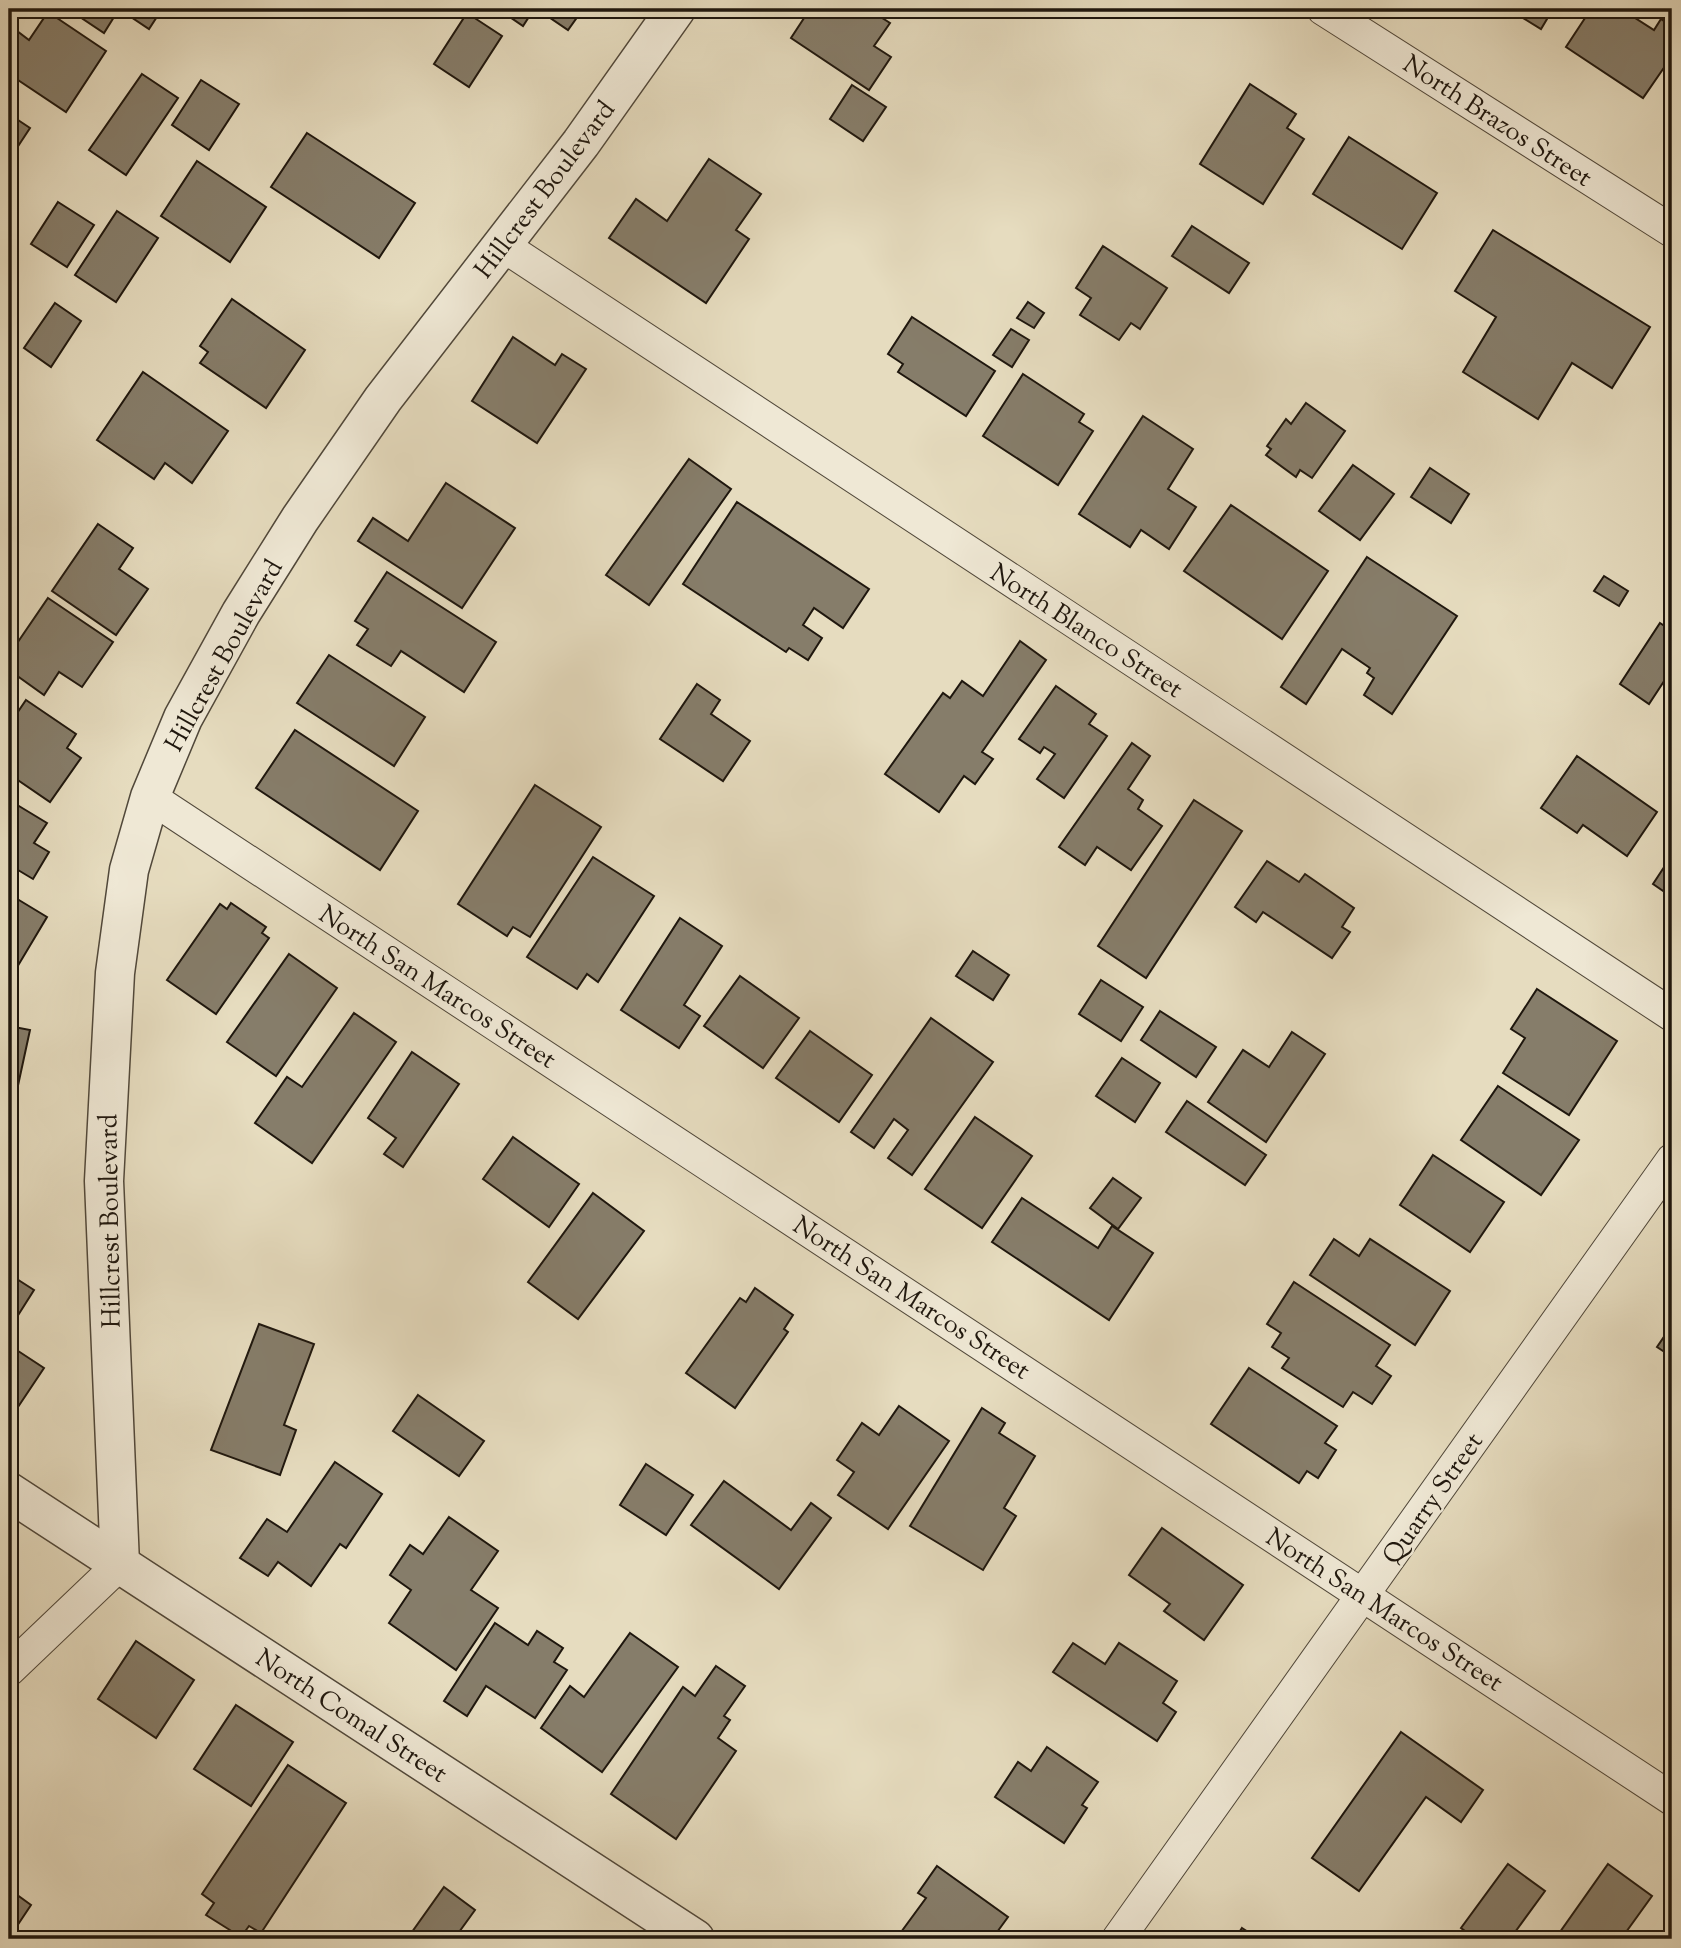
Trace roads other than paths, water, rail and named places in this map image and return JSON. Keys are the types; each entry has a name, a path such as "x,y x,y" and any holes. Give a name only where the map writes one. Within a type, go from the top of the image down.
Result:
{"street":[{"name":"Hillcrest Boulevard","path":"120,1563 104,1181 115,973 129,870 150,797 183,718 242,613 300,519 383,399 581,142 676,9"},
{"name":"North Brazos Street","path":"1323,9 1672,231"},
{"name":"North Blanco Street","path":"502,245 1672,1014"},
{"name":"North San Marcos Street","path":"150,797 1672,1798"},
{"name":"Quarry Street","path":"1118,1939 1672,1160"},
{"name":"North Comal Street","path":"9,1492 695,1939"},
{"path":"9,1670 120,1563"}]}
